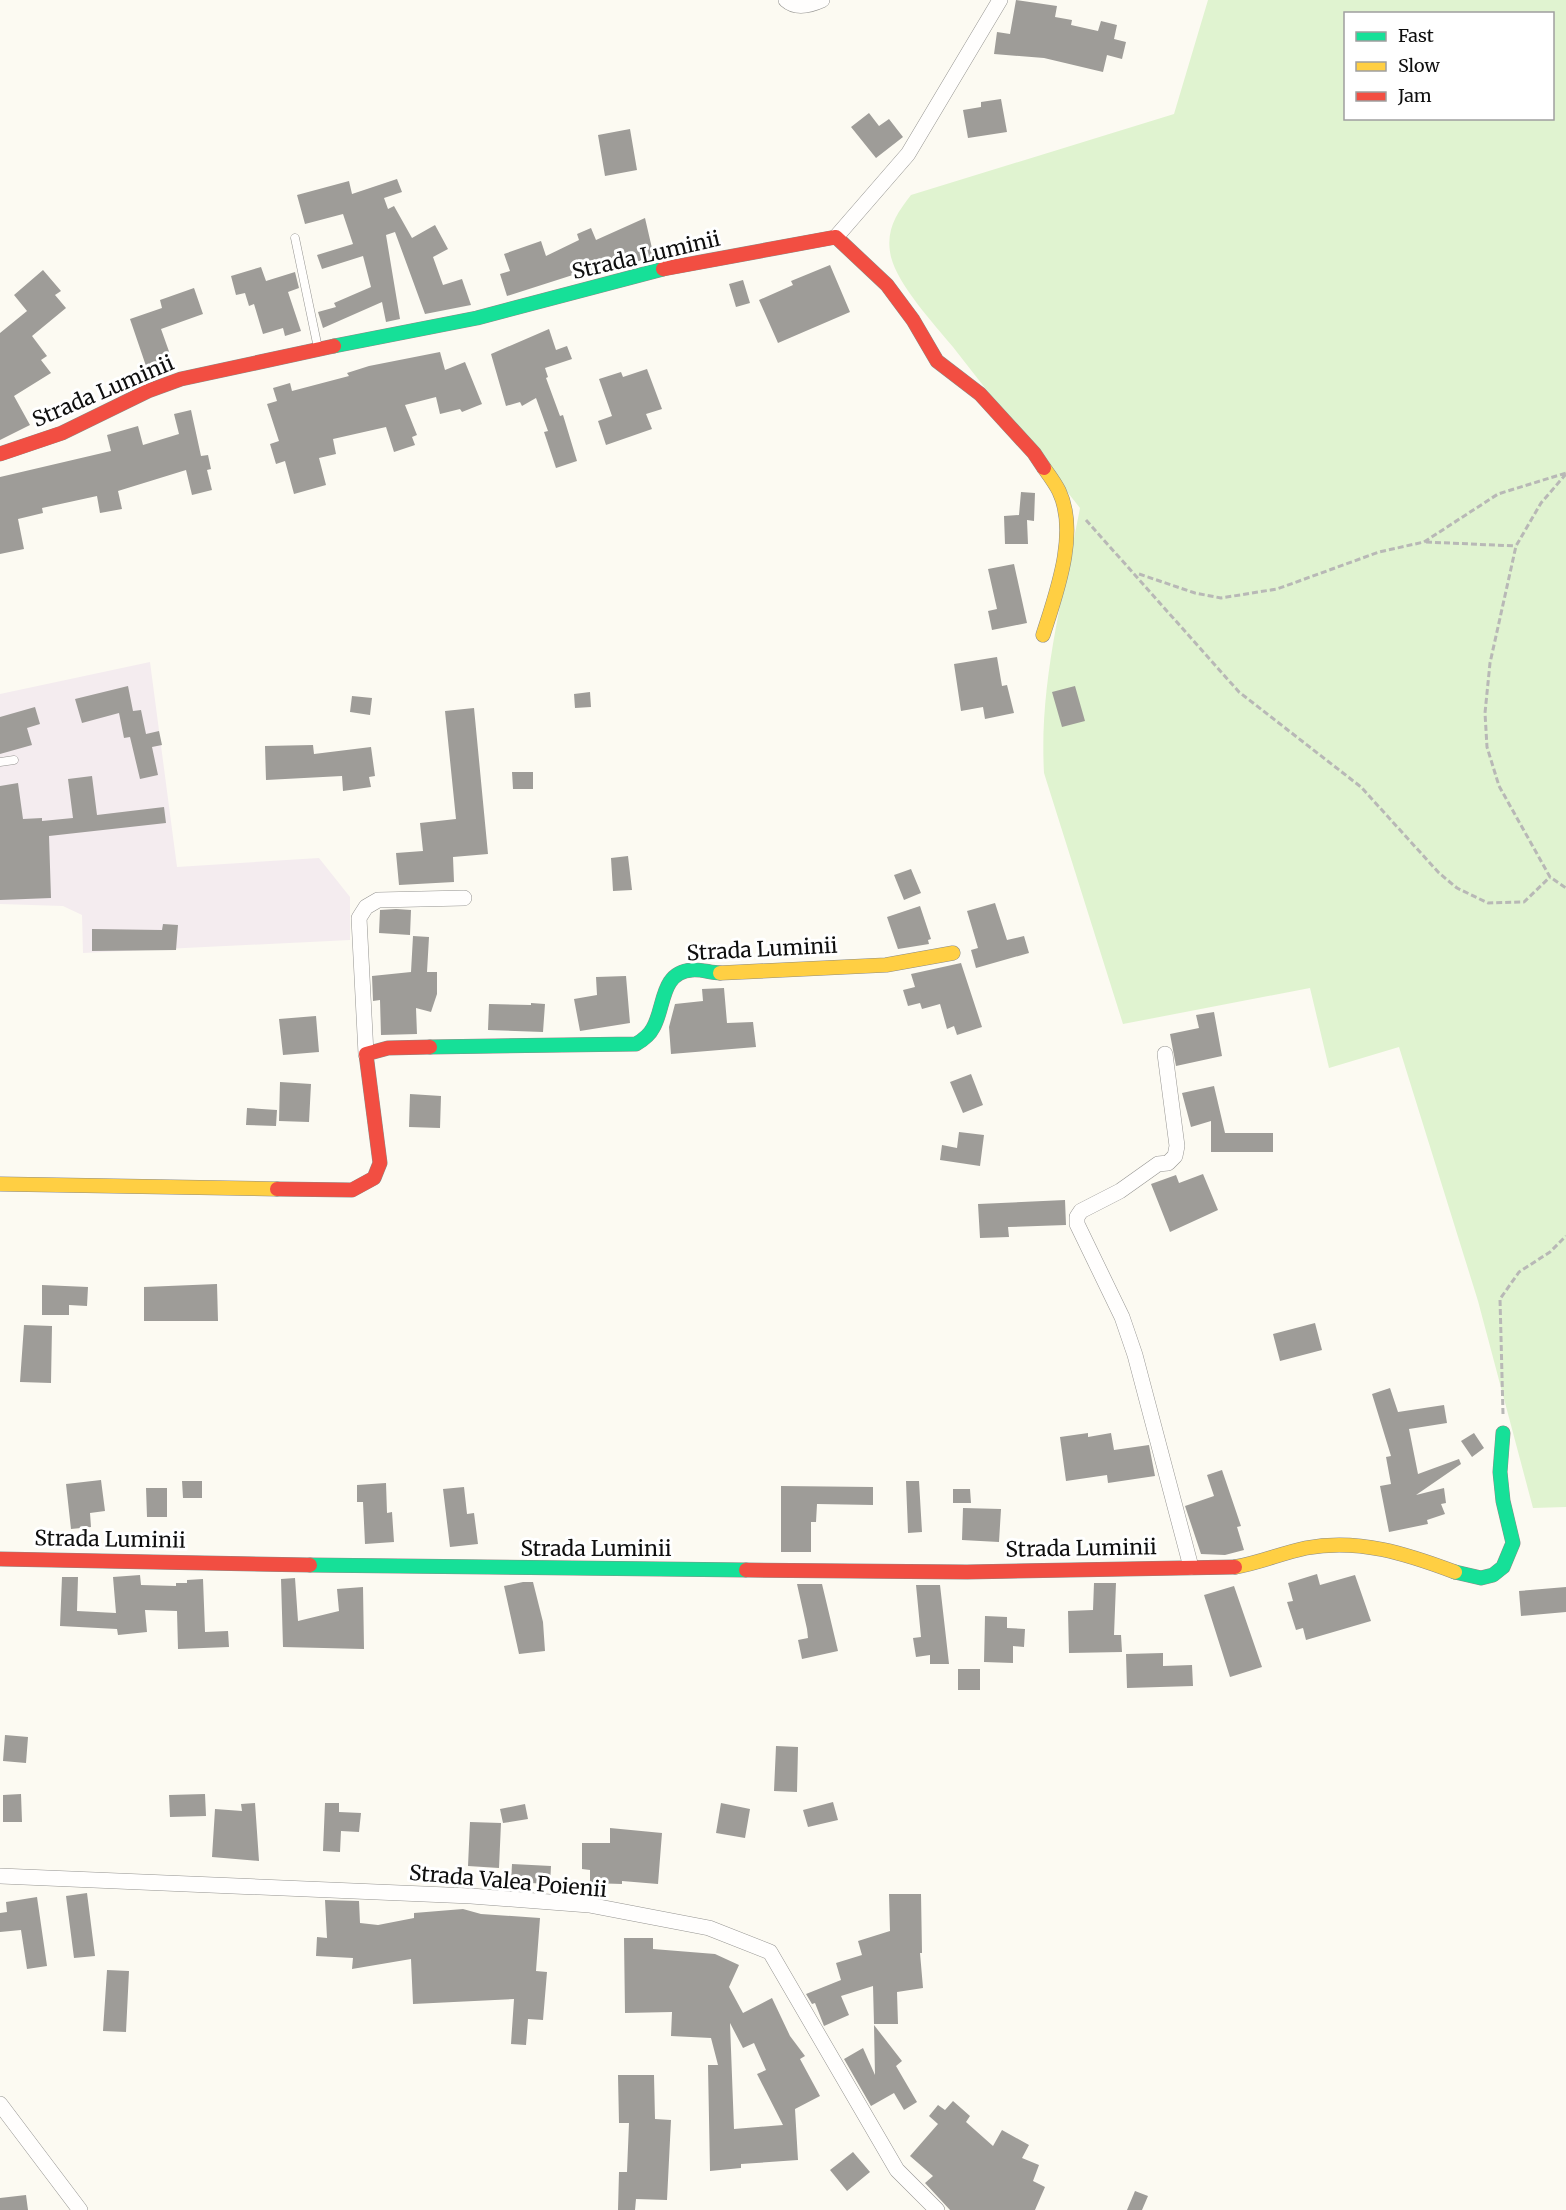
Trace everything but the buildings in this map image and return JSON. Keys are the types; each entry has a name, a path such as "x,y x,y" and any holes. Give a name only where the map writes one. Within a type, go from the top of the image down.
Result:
{"street":[{"path":"786,0 791,4 810,6 822,0"},
{"path":"1000,0 908,154 836,237 887,285 913,320 937,361 980,394 1034,453 1060,492 1068,536 1059,583 1043,635"},
{"name":"Strada Luminii","path":"0,454 62,434 165,384 477,318 654,271 836,237"},
{"path":"0,1184 352,1190 367,1186 378,1175 380,1162 366,1054 359,918 366,907 378,900 464,898"},
{"name":"Strada Luminii","path":"366,1054 388,1048 636,1044 647,1040 654,1033 668,983 677,975 690,970 717,973 885,965 953,953"},
{"name":"Strada Luminii","path":"1165,1054 1177,1146 1174,1156 1168,1163 1158,1164 1120,1191 1081,1211 1077,1216 1077,1224 1122,1317 1135,1355 1191,1567"},
{"name":"Strada Luminii","path":"0,1559 480,1568 967,1572 1191,1567 1226,1569 1259,1563 1306,1548 1347,1544 1400,1552 1464,1575 1481,1578 1493,1575 1503,1567 1513,1543 1503,1501 1500,1472 1503,1434"},
{"name":"Strada Valea Poienii","path":"0,1876 483,1897 589,1905 709,1929 770,1952 897,2170 937,2210"},
{"path":"0,2104 80,2210"}],"lane":[{"path":"295,238 318,350"},
{"path":"0,762 14,760"}],"path":[{"path":"1425,542 1498,494 1566,473"},
{"path":"1566,473 1541,503 1516,546 1490,663 1485,712 1487,747 1499,786 1550,877 1566,888"},
{"path":"1083,516 1137,574 1239,692 1361,787 1439,873 1457,888 1488,903 1524,902 1550,877"},
{"path":"1137,574 1195,593 1221,598 1277,589 1379,552 1425,542 1516,546"},
{"path":"1503,1434 1500,1299 1519,1272 1550,1252 1566,1236"}],"shaded area":[{"path":"150,662 177,867 319,858 350,897 350,940 83,953 82,915 63,906 0,904 0,694"}],"green space":[{"path":"1208,0 1566,0 1566,1507 1533,1508 1478,1301 1399,1047 1329,1068 1310,988 1123,1024 1044,773 1043,739 1049,673 1080,508 901,280 891,257 889,239 893,223 911,195 1174,114"}],"traffic: fast":[{"path":"334,346 477,318 663,269"},
{"path":"430,1047 636,1044 646,1038 651,1031 657,1020 665,992 674,977 692,970 720,973"},
{"path":"1455,1572 1481,1578 1493,1575 1503,1567 1513,1543 1503,1501 1500,1472 1503,1433"},
{"path":"310,1565 746,1570"}],"traffic: slow":[{"path":"1043,635 1059,582 1067,525 1065,508 1059,491 1044,468"},
{"path":"720,973 886,965 953,953"},
{"path":"0,1184 277,1189"},
{"path":"1235,1567 1306,1548 1345,1545 1364,1546 1401,1554 1455,1572"}],"traffic: jam":[{"path":"663,269 836,237 887,285 913,320 937,361 980,394 1034,453 1044,468"},
{"path":"0,454 62,433 148,391 181,379 334,346"},
{"path":"277,1189 352,1190 374,1178 380,1163 366,1054 388,1048 430,1047"},
{"path":"0,1559 310,1565"},
{"path":"746,1570 967,1572 1235,1567"}]}
